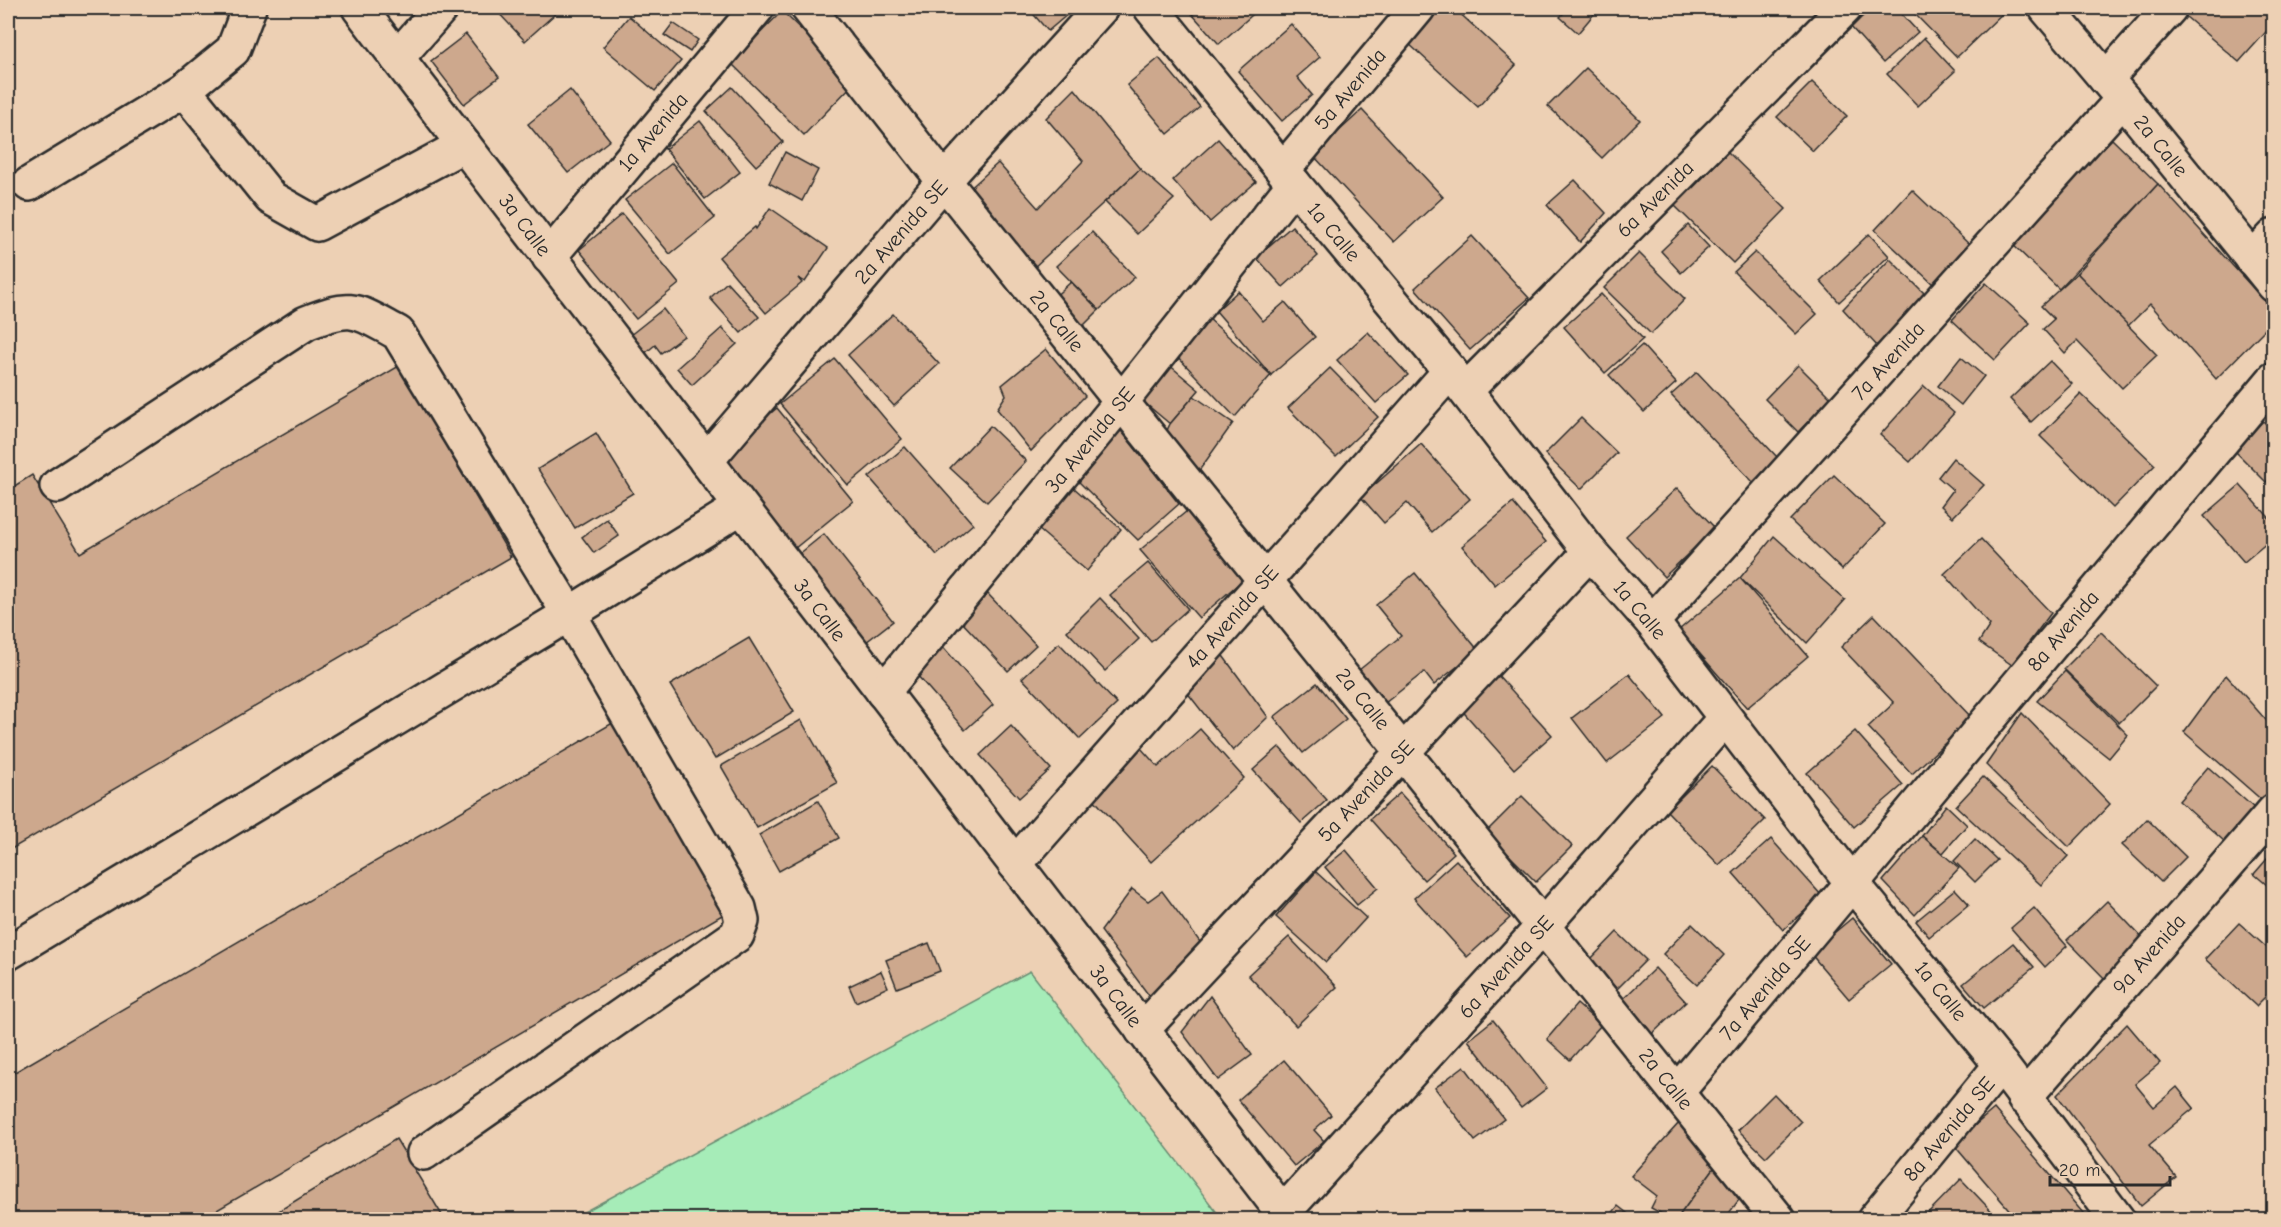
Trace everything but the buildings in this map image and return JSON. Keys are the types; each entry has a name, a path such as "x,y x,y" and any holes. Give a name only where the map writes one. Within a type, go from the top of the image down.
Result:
{"street":[{"path":"29,184 184,90 232,50 249,8"},
{"name":"3a Calle","path":"358,8 1283,1213"},
{"path":"397,58 441,8"},
{"name":"1a Avenida","path":"549,256 757,8"},
{"name":"2a Calle","path":"808,8 944,181 1779,1220"},
{"name":"2a Avenida SE","path":"706,460 944,181 1101,8"},
{"name":"1a Calle","path":"1151,8 1458,381 1590,552 1652,622 1853,884 2001,1065 2118,1220"},
{"name":"5a Avenida","path":"1288,177 1418,8"},
{"name":"6a Avenida","path":"1458,381 1845,8"},
{"name":"2a Calle","path":"2046,8 2274,285"},
{"path":"2115,89 2170,8"},
{"name":"7a Avenida","path":"1652,622 2115,89"},
{"path":"184,90 271,198 317,224 464,145"},
{"name":"3a Avenida SE","path":"883,692 1122,401 1288,177"},
{"path":"2252,259 2274,236"},
{"path":"57,486 306,323 335,311 358,312 398,333 569,614 739,908 742,921 737,934 718,949 424,1153"},
{"name":"8a Avenida","path":"1853,884 2274,379"},
{"name":"4a Avenida SE","path":"1015,864 1266,579 1458,381"},
{"path":"8,953 569,614 741,507"},
{"name":"5a Avenida SE","path":"1142,1030 1590,552"},
{"name":"6a Avenida SE","path":"1283,1213 1543,926 1725,718"},
{"name":"9a Avenida","path":"2024,1098 2274,811"},
{"name":"7a Avenida SE","path":"1677,1092 1853,884"},
{"name":"8a Avenida SE","path":"1874,1220 2001,1065"}],"green space":[{"path":"1030,971 1222,1219 571,1219"}]}
